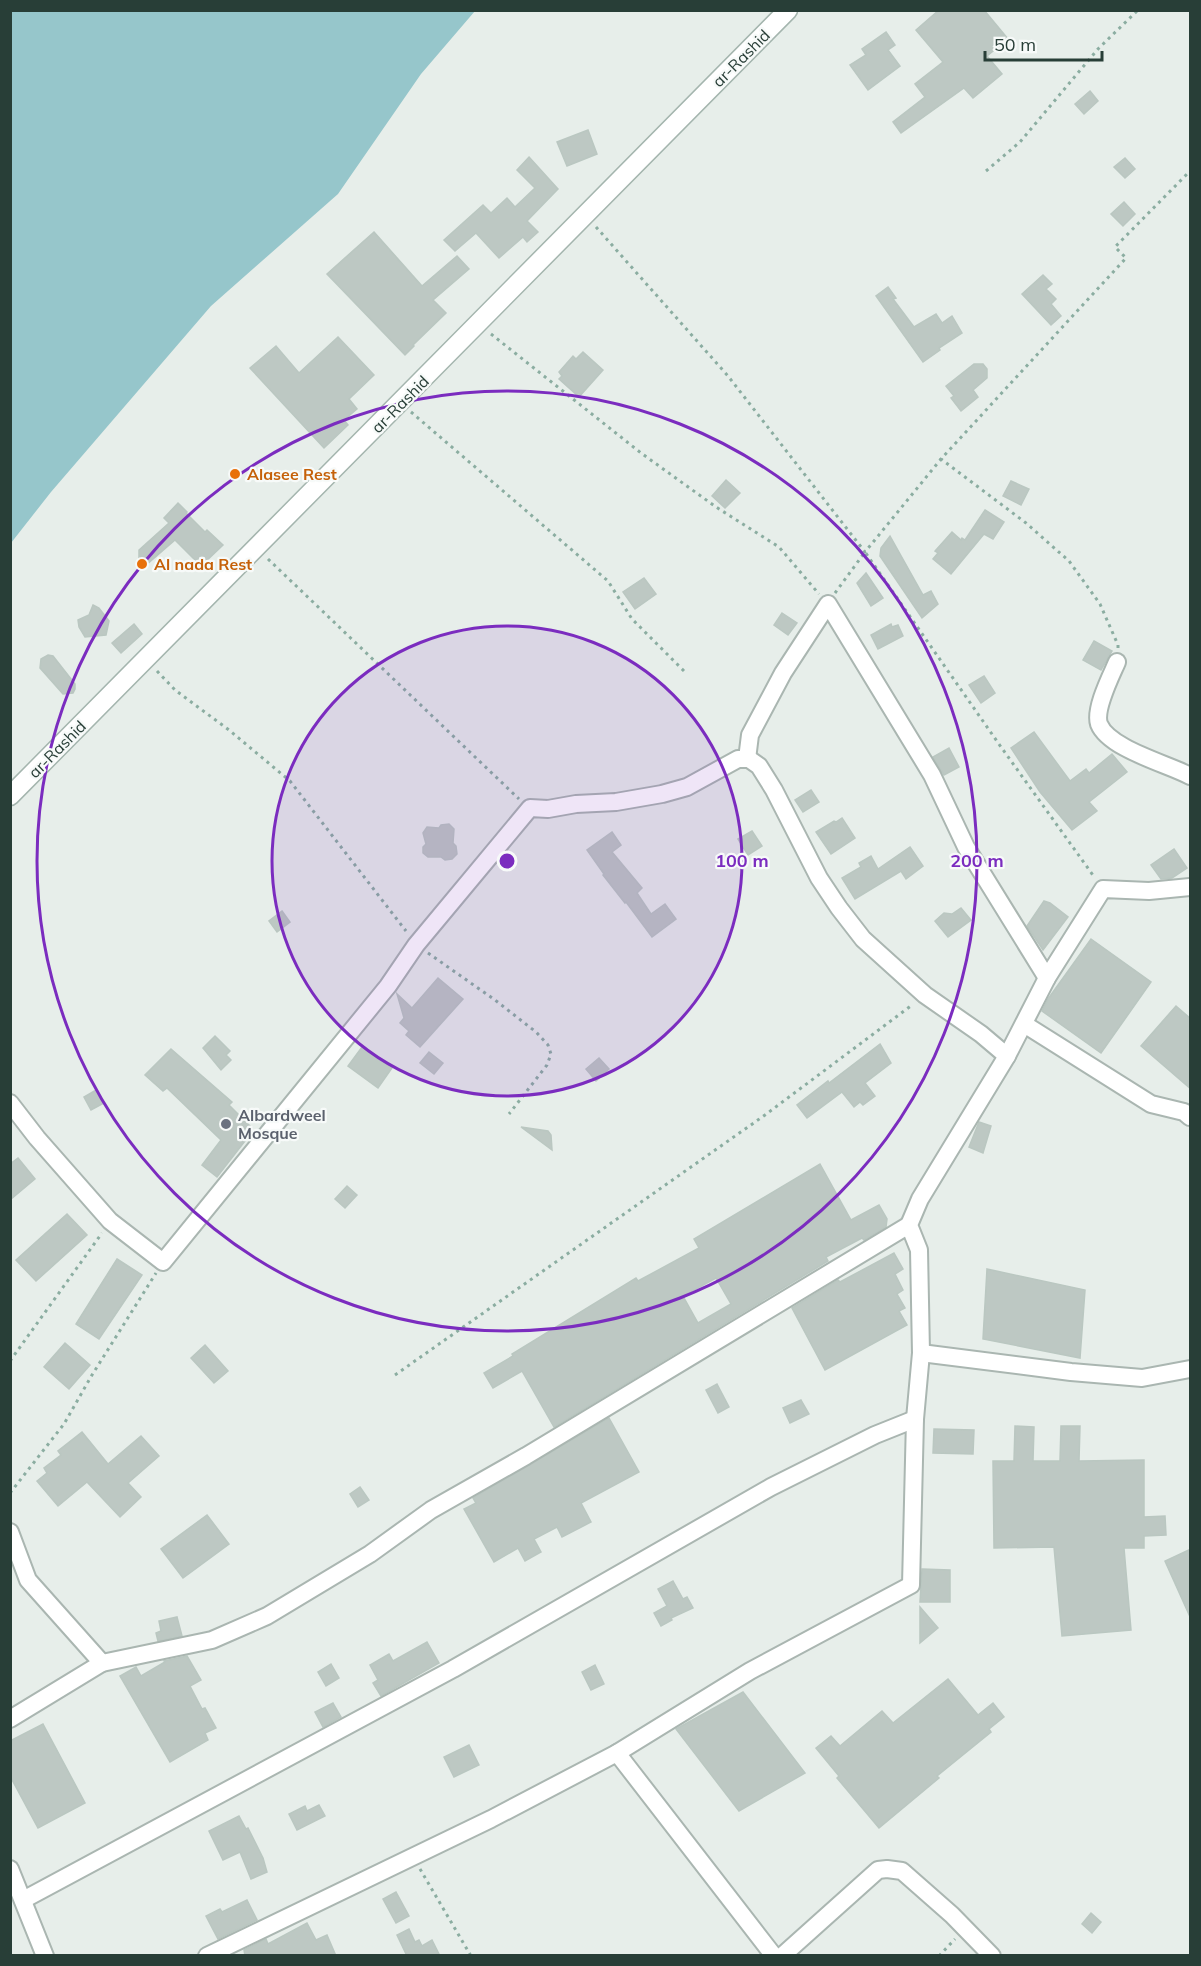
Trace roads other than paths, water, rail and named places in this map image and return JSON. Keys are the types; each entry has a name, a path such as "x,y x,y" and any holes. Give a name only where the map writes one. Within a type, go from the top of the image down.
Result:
{"main road":[{"name":"ar-Rashid","path":"10,796 788,10"}],"street":[{"path":"747,759 750,735 783,673 828,604 932,775 966,847 1047,978"},
{"path":"1117,662 1101,704 1099,723 1108,736 1141,756 1191,776"},
{"path":"10,1103 37,1138 110,1221 163,1262 388,986 416,945 530,808 548,809 576,804 616,802 662,794 687,787 738,759 747,759 759,766 774,790 819,878 863,939 925,995 981,1034 1007,1056"},
{"path":"10,1719 102,1663 212,1640 267,1616 370,1554 431,1510 526,1456 909,1225 920,1199 1007,1056 1047,978 1103,889 1149,891 1191,886"},
{"path":"1024,1024 1151,1104 1184,1112 1191,1117"},
{"path":"207,1956 491,1819 617,1752 750,1671 911,1585 915,1419 921,1353 919,1250 909,1225"},
{"path":"921,1353 1071,1372 1142,1378 1191,1369"},
{"path":"23,1900 453,1669 771,1487 875,1435 915,1419"},
{"path":"10,1532 28,1580 102,1663"},
{"path":"617,1752 774,1956"},
{"path":"10,1869 45,1956"},
{"path":"782,1956 878,1870 887,1869 902,1871 992,1956"}],"water":[{"path":"11,10 475,11 421,74 338,194 211,306 51,492 11,543"}],"place":[{"name":"Alasee Rest","path":"235,474"},
{"name":"Al nada Rest","path":"142,564"},
{"name":"Albardweel Mosque","path":"226,1124"}]}
